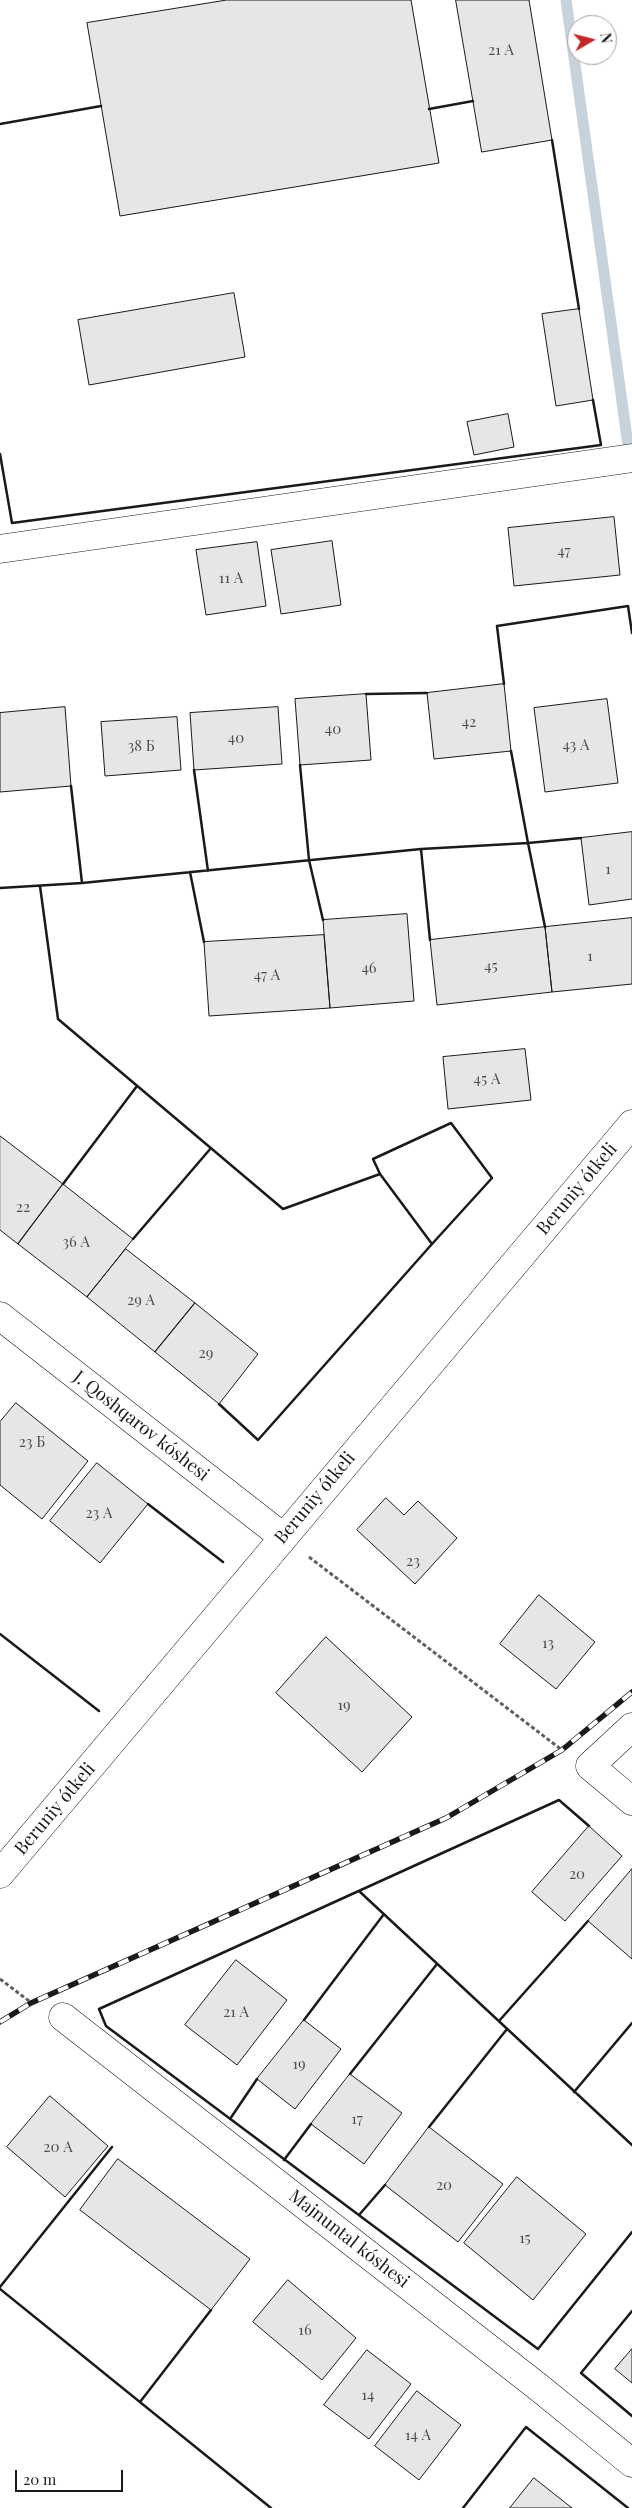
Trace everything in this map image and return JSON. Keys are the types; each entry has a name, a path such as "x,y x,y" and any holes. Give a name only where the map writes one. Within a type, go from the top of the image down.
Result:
{"street":[{"path":"0,549 632,458"},
{"name":"Beruniy ótkeli","path":"0,1874 632,1124"},
{"name":"J. Qoshqarov kóshesi","path":"0,1316 283,1537"},
{"path":"632,1727 590,1766 632,1801"},
{"name":"Majnuntal kóshesi","path":"64,2017 521,2373 632,2463"}],"path":[{"path":"283,1537 555,1744 590,1766"},
{"path":"0,1979 31,2003 64,2017"}],"building":[{"path":"227,0 411,0 439,163 120,216 87,23"},
{"path":"456,0 529,0 552,140 482,152"},
{"path":"234,293 245,357 89,385 78,320"},
{"path":"579,309 593,400 556,406 542,314"},
{"path":"508,414 514,447 474,455 467,422"},
{"path":"614,517 620,575 514,586 508,528"},
{"path":"332,541 341,605 281,614 271,550"},
{"path":"257,542 266,606 206,615 196,550"},
{"path":"504,684 511,751 434,759 427,693"},
{"path":"366,694 371,760 300,765 295,699"},
{"path":"607,699 618,783 545,792 534,708"},
{"path":"65,707 71,786 0,792 0,713"},
{"path":"278,707 282,764 194,770 190,713"},
{"path":"177,717 181,770 105,776 101,722"},
{"path":"632,832 632,899 589,905 581,838"},
{"path":"407,914 414,1001 330,1008 323,920"},
{"path":"632,918 632,984 552,992 545,927"},
{"path":"545,927 552,992 437,1005 430,940"},
{"path":"324,935 330,1008 209,1016 204,942"},
{"path":"525,1049 531,1100 448,1109 443,1057"},
{"path":"0,1136 63,1184 18,1244 0,1230"},
{"path":"63,1184 133,1239 87,1297 18,1244"},
{"path":"126,1249 195,1303 155,1352 87,1297"},
{"path":"195,1303 258,1354 219,1404 155,1352"},
{"path":"16,1403 88,1461 42,1519 0,1485 0,1422"},
{"path":"97,1463 148,1504 100,1563 50,1521"},
{"path":"386,1498 404,1515 418,1501 457,1538 415,1584 357,1530"},
{"path":"539,1595 595,1642 556,1689 500,1644"},
{"path":"326,1637 412,1717 362,1772 276,1693"},
{"path":"589,1826 622,1856 565,1921 532,1892"},
{"path":"632,1869 632,1959 588,1921"},
{"path":"236,1960 287,2000 237,2065 185,2025"},
{"path":"304,2020 341,2049 295,2109 257,2079"},
{"path":"350,2074 402,2113 364,2164 311,2124"},
{"path":"50,2096 108,2146 65,2197 7,2147"},
{"path":"429,2127 503,2184 458,2242 385,2185"},
{"path":"118,2159 250,2259 211,2310 80,2210"},
{"path":"517,2177 586,2234 533,2300 464,2243"},
{"path":"288,2280 356,2338 322,2380 253,2322"},
{"path":"632,2349 632,2383 615,2369"},
{"path":"367,2350 411,2384 369,2439 324,2405"},
{"path":"417,2391 461,2425 419,2480 375,2446"},
{"path":"534,2478 572,2508 510,2508"}],"waterway":[{"path":"566,0 628,445"}],"railway":[{"path":"0,2022 31,2003 446,1818 562,1750 632,1692"}],"wall":[{"path":"429,109 473,101"},
{"path":"0,124 101,106"},
{"path":"552,140 579,309"},
{"path":"0,454 12,523 601,445 593,400"},
{"path":"504,684 497,626 628,606 632,633"},
{"path":"366,694 427,693"},
{"path":"511,751 528,843 581,838"},
{"path":"300,765 309,860 323,920"},
{"path":"194,770 208,871"},
{"path":"71,786 82,883 421,849 528,843 545,927"},
{"path":"421,849 430,940"},
{"path":"190,872 204,942"},
{"path":"0,888 82,883"},
{"path":"40,886 58,1019 283,1209 380,1174 373,1159 451,1123 492,1178 432,1244 380,1174"},
{"path":"63,1184 137,1086"},
{"path":"133,1239 211,1148"},
{"path":"219,1404 258,1440 432,1244"},
{"path":"148,1504 223,1562"},
{"path":"0,1634 99,1711"},
{"path":"589,1826 559,1800 99,2009 106,2026 538,2349 632,2232"},
{"path":"359,1891 632,2145"},
{"path":"304,2020 384,1914"},
{"path":"499,2021 588,1921"},
{"path":"350,2074 437,1964"},
{"path":"574,2092 632,2023"},
{"path":"429,2127 507,2029"},
{"path":"230,2119 257,2079"},
{"path":"284,2160 311,2124"},
{"path":"0,2287 112,2147"},
{"path":"359,2215 385,2185"},
{"path":"0,2289 271,2508"},
{"path":"140,2402 211,2310"},
{"path":"632,2311 581,2373 632,2416"},
{"path":"463,2508 526,2427 628,2508"}]}
